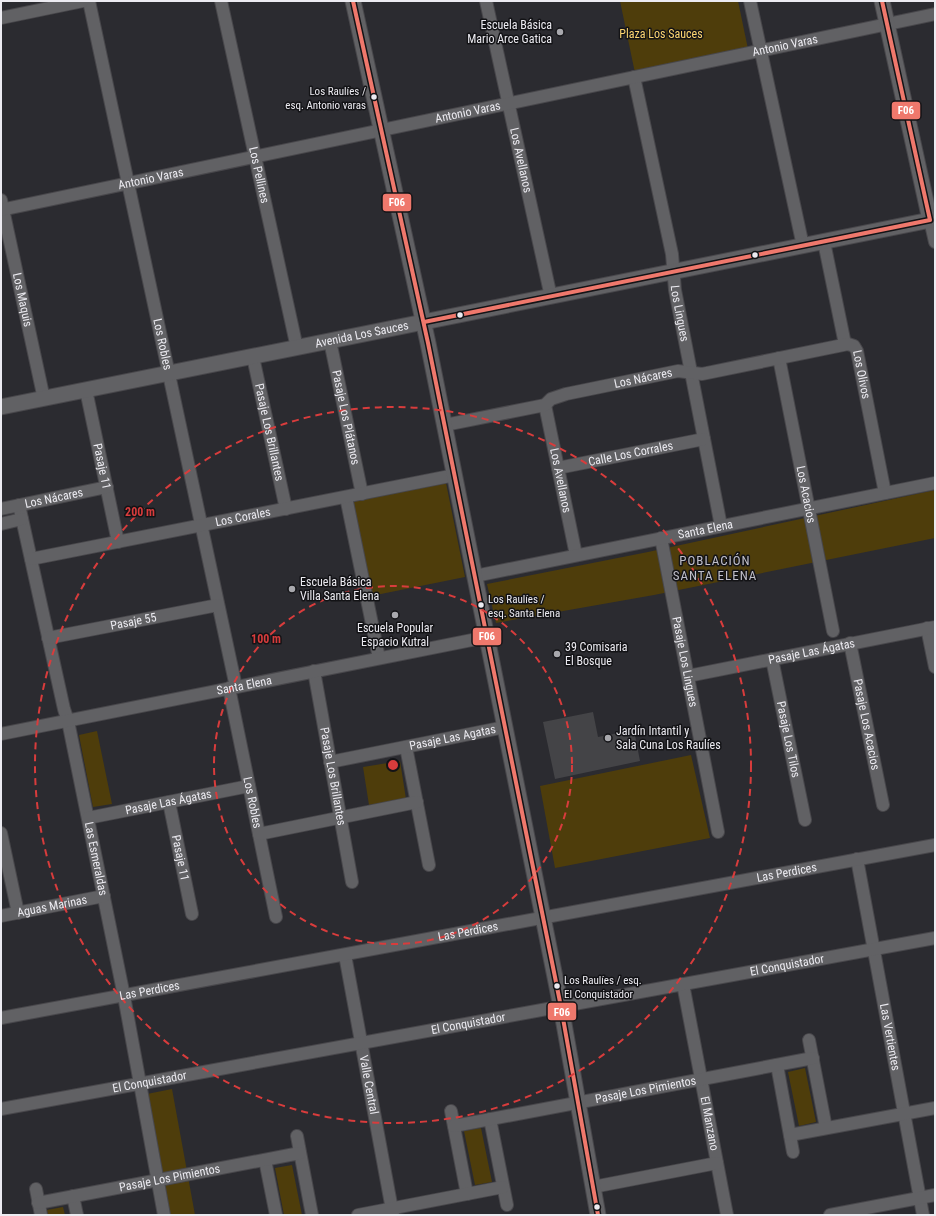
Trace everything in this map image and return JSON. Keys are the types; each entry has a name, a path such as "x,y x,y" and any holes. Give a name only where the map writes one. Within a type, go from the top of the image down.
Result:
{"street":[{"path":"1,18 83,1"},
{"name":"Los Robles","path":"89,1 218,605 249,786 276,917"},
{"name":"Los Pellines","path":"221,1 297,348"},
{"path":"353,1 424,322 445,425 561,1007 598,1215"},
{"name":"Los Avellanos","path":"486,1 551,297"},
{"path":"750,1 803,246"},
{"path":"882,1 933,220 935,242"},
{"name":"Antonio Varas","path":"2,206 128,183 255,157 935,14"},
{"name":"Los Lingues","path":"634,77 672,254 675,293 721,526"},
{"name":"Los Maquis","path":"2,206 44,399"},
{"name":"Avenida Los Sauces","path":"1,407 933,220"},
{"name":"Los Olivos","path":"824,242 845,344 851,345 857,351 884,493"},
{"name":"Pasaje Los Plátanos","path":"330,341 362,494"},
{"name":"Los Nácares","path":"445,425 545,405 551,399 566,394 678,371 702,374 845,344"},
{"name":"Pasaje Los Brillantes","path":"253,357 286,508"},
{"name":"Los Acacios","path":"779,358 834,631"},
{"name":"Pasaje 11","path":"86,390 118,542"},
{"name":"Los Avellanos","path":"545,405 576,555"},
{"name":"Calle Los Corrales","path":"558,468 704,439"},
{"name":"Los Corales","path":"31,559 455,475"},
{"name":"Santa Elena","path":"475,576 935,482"},
{"name":"Los Nácares","path":"1,508 107,487"},
{"path":"346,497 379,658"},
{"name":"Las Esmeraldas","path":"19,505 64,709 68,721 104,896 164,1215"},
{"name":"Los Nácares","path":"1,524 22,519"},
{"name":"Pasaje Los Lingues","path":"661,538 718,832"},
{"name":"Pasaje 55","path":"48,638 218,605"},
{"path":"931,627 935,667"},
{"name":"Pasaje Las Ágatas","path":"688,676 931,627"},
{"name":"Santa Elena","path":"1,734 487,637"},
{"name":"Pasaje Los Acacios","path":"850,644 883,806"},
{"name":"Pasaje Los Tilos","path":"772,659 806,820"},
{"name":"Pasaje Los Brillantes","path":"314,671 352,882"},
{"name":"Pasaje Las Agatas","path":"330,762 505,727"},
{"path":"406,747 430,865"},
{"name":"Pasaje Las Ágatas","path":"88,818 249,786"},
{"name":"Pasaje 11","path":"169,802 192,914"},
{"path":"259,834 417,802"},
{"path":"1,833 18,913"},
{"name":"Las Perdices","path":"1,1018 935,845"},
{"name":"Las Vertientes","path":"857,859 923,1215"},
{"name":"Aguas Marinas","path":"1,916 104,896"},
{"name":"El Conquistador","path":"1,1109 935,938"},
{"name":"Valle Central","path":"345,955 392,1212"},
{"name":"El Manzano","path":"683,984 727,1215"},
{"path":"809,1040 826,1128"},
{"name":"Pasaje Los Pimientos","path":"454,1126 813,1058"},
{"path":"777,1065 793,1152"},
{"path":"790,1135 935,1108"},
{"path":"451,1111 467,1194"},
{"path":"490,1119 507,1205"},
{"path":"297,1136 312,1215"},
{"name":"Pasaje Los Pimientos","path":"36,1189 40,1209 73,1196 300,1153"},
{"path":"265,1160 276,1215"},
{"path":"593,1187 717,1163"},
{"path":"358,1215 392,1212 503,1187"},
{"path":"830,1215 935,1195"},
{"path":"73,1196 77,1215"}],"green space":[{"name":"Plaza Los Sauces","path":"620,1 738,1 748,49 635,73"},
{"path":"446,483 465,577 371,596 352,502"},
{"path":"935,490 935,538 654,595 496,623 487,584 648,552"},
{"path":"97,731 112,804 93,807 79,735"},
{"path":"691,755 710,838 555,868 540,786"},
{"path":"400,761 406,799 369,805 363,767"},
{"path":"805,1068 816,1122 799,1126 788,1072"},
{"path":"172,1089 195,1215 170,1215 147,1094"},
{"path":"481,1128 492,1182 475,1185 464,1131"},
{"path":"292,1165 302,1215 284,1215 275,1168"},
{"path":"63,1207 65,1215 48,1215 47,1210"}],"building":[{"path":"593,712 598,737 634,730 640,761 555,779 543,722"}],"transit line":[{"name":"F06","path":"353,1 428,343 561,1007 598,1215"},
{"name":"F06","path":"882,1 930,220"},
{"name":"F06","path":"424,322 930,220"}],"place":[{"name":"Escuela Básica Mario Arce Gatica","path":"560,32"},
{"name":"Los Raulíes / esq. Antonio varas","path":"374,97"},
{"name":"Escuela Básica Villa Santa Elena","path":"292,589"},
{"name":"Los Raulíes / esq. Santa Elena","path":"481,605"},
{"name":"Escuela Popular Espacio Kutral","path":"395,615"},
{"name":"39 Comisaria El Bosque","path":"557,654"},
{"name":"Jardín Intantil y Sala Cuna Los Raulíes","path":"608,738"},
{"name":"Los Raulíes / esq. El Conquistador","path":"557,986"}],"district":[{"name":"POBLACIÓN SANTA ELENA","path":"715,568"}]}
